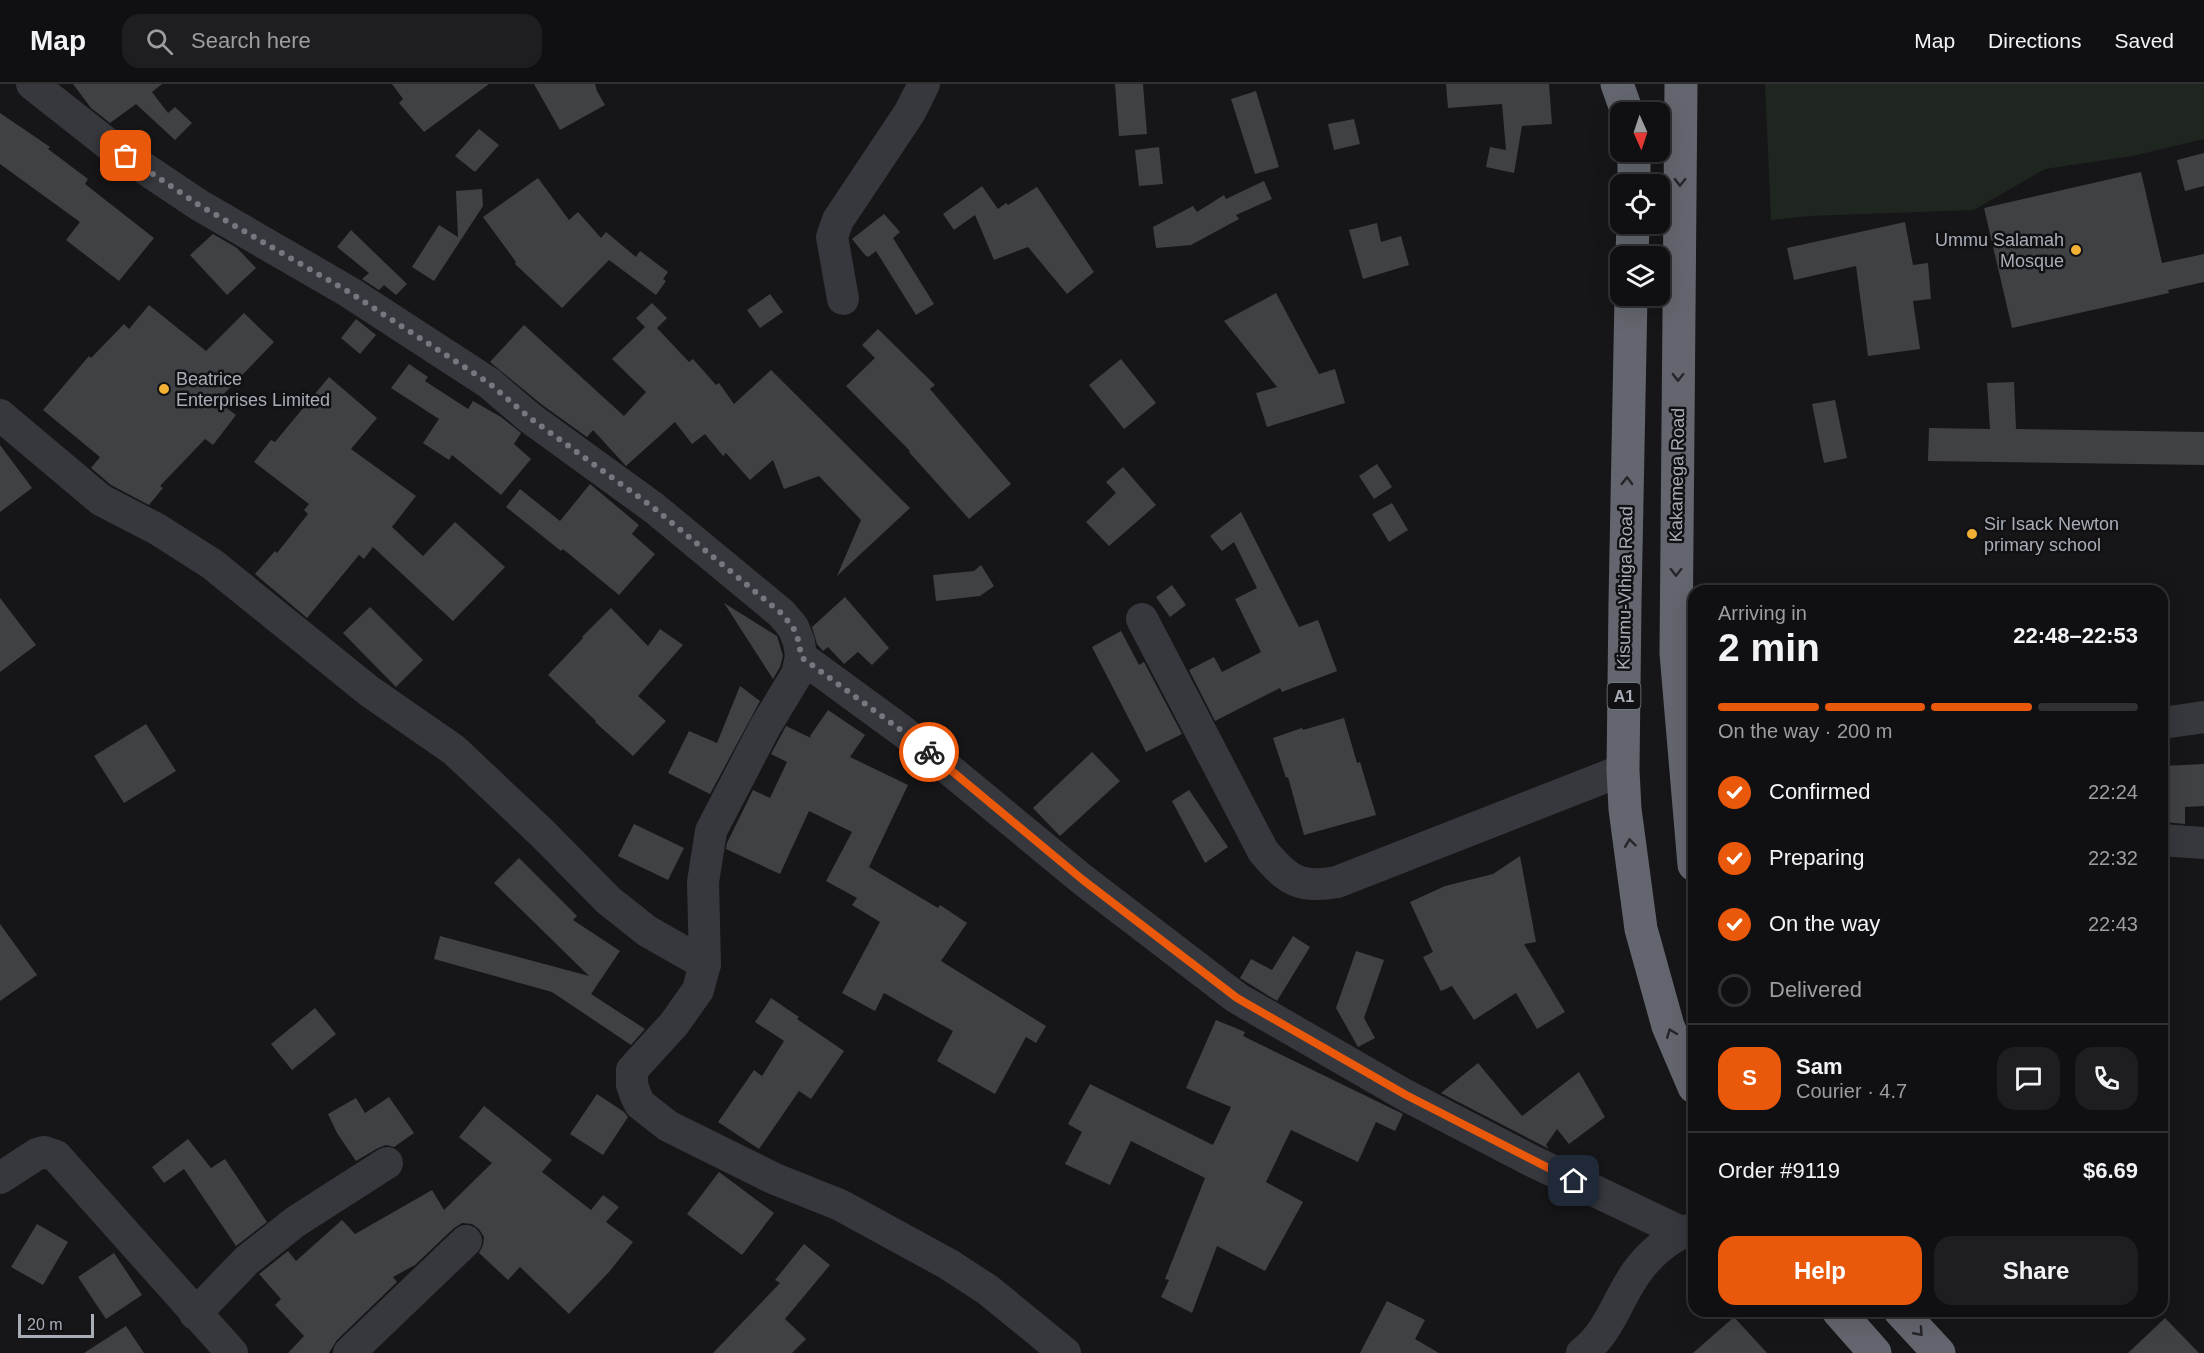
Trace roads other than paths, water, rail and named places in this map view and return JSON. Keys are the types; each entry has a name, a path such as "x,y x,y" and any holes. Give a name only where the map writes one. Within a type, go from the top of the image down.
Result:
{"highway":[{"path":"1617,84 1623,102"},
{"path":"1635,102 1636,84"},
{"name":"Kakamega Road","path":"1681,84 1676,653 1688,784"},
{"path":"1681,124 1704,84"},
{"name":"Kisumu-Vihiga Road","path":"1631,306 1623,770 1625,809 1641,929 1668,1026 1688,1073"},
{"path":"1843,1317 1875,1353"},
{"path":"1906,1317 1939,1353"}],"street":[{"path":"32,84 108,144 199,205 349,292 489,383 530,418 654,508 781,613 793,627 799,642 801,657 798,674 765,727 711,831 703,882 705,964 698,990 674,1024 633,1070 632,1085 640,1104 669,1126 775,1179 840,1205 948,1264 988,1290 1065,1353"},
{"path":"843,298 832,237 838,220 910,112 924,84"},
{"path":"0,415 101,500 157,529 212,564 369,691 454,750 542,833 608,900 647,931 705,964"},
{"path":"1142,620 1263,851 1291,879 1302,883 1316,886 1337,882 1623,770"},
{"path":"801,657 905,733 1083,880 1237,998 1437,1111 1532,1161 1687,1230"},
{"path":"2168,722 2204,717"},
{"path":"2168,840 2204,843"},
{"path":"0,1178 37,1154 44,1152 56,1156 232,1353"},
{"path":"195,1314 246,1261 295,1222 387,1163"},
{"path":"1582,1353 1594,1344 1615,1312 1635,1274 1649,1257 1687,1230"},
{"path":"349,1353 466,1241"}],"place":[{"name":"Ummu Salamah Mosque","path":"2076,250"},
{"name":"Beatrice Enterprises Limited","path":"164,389"},
{"name":"Sir Isack Newton primary school","path":"1972,534"}]}
